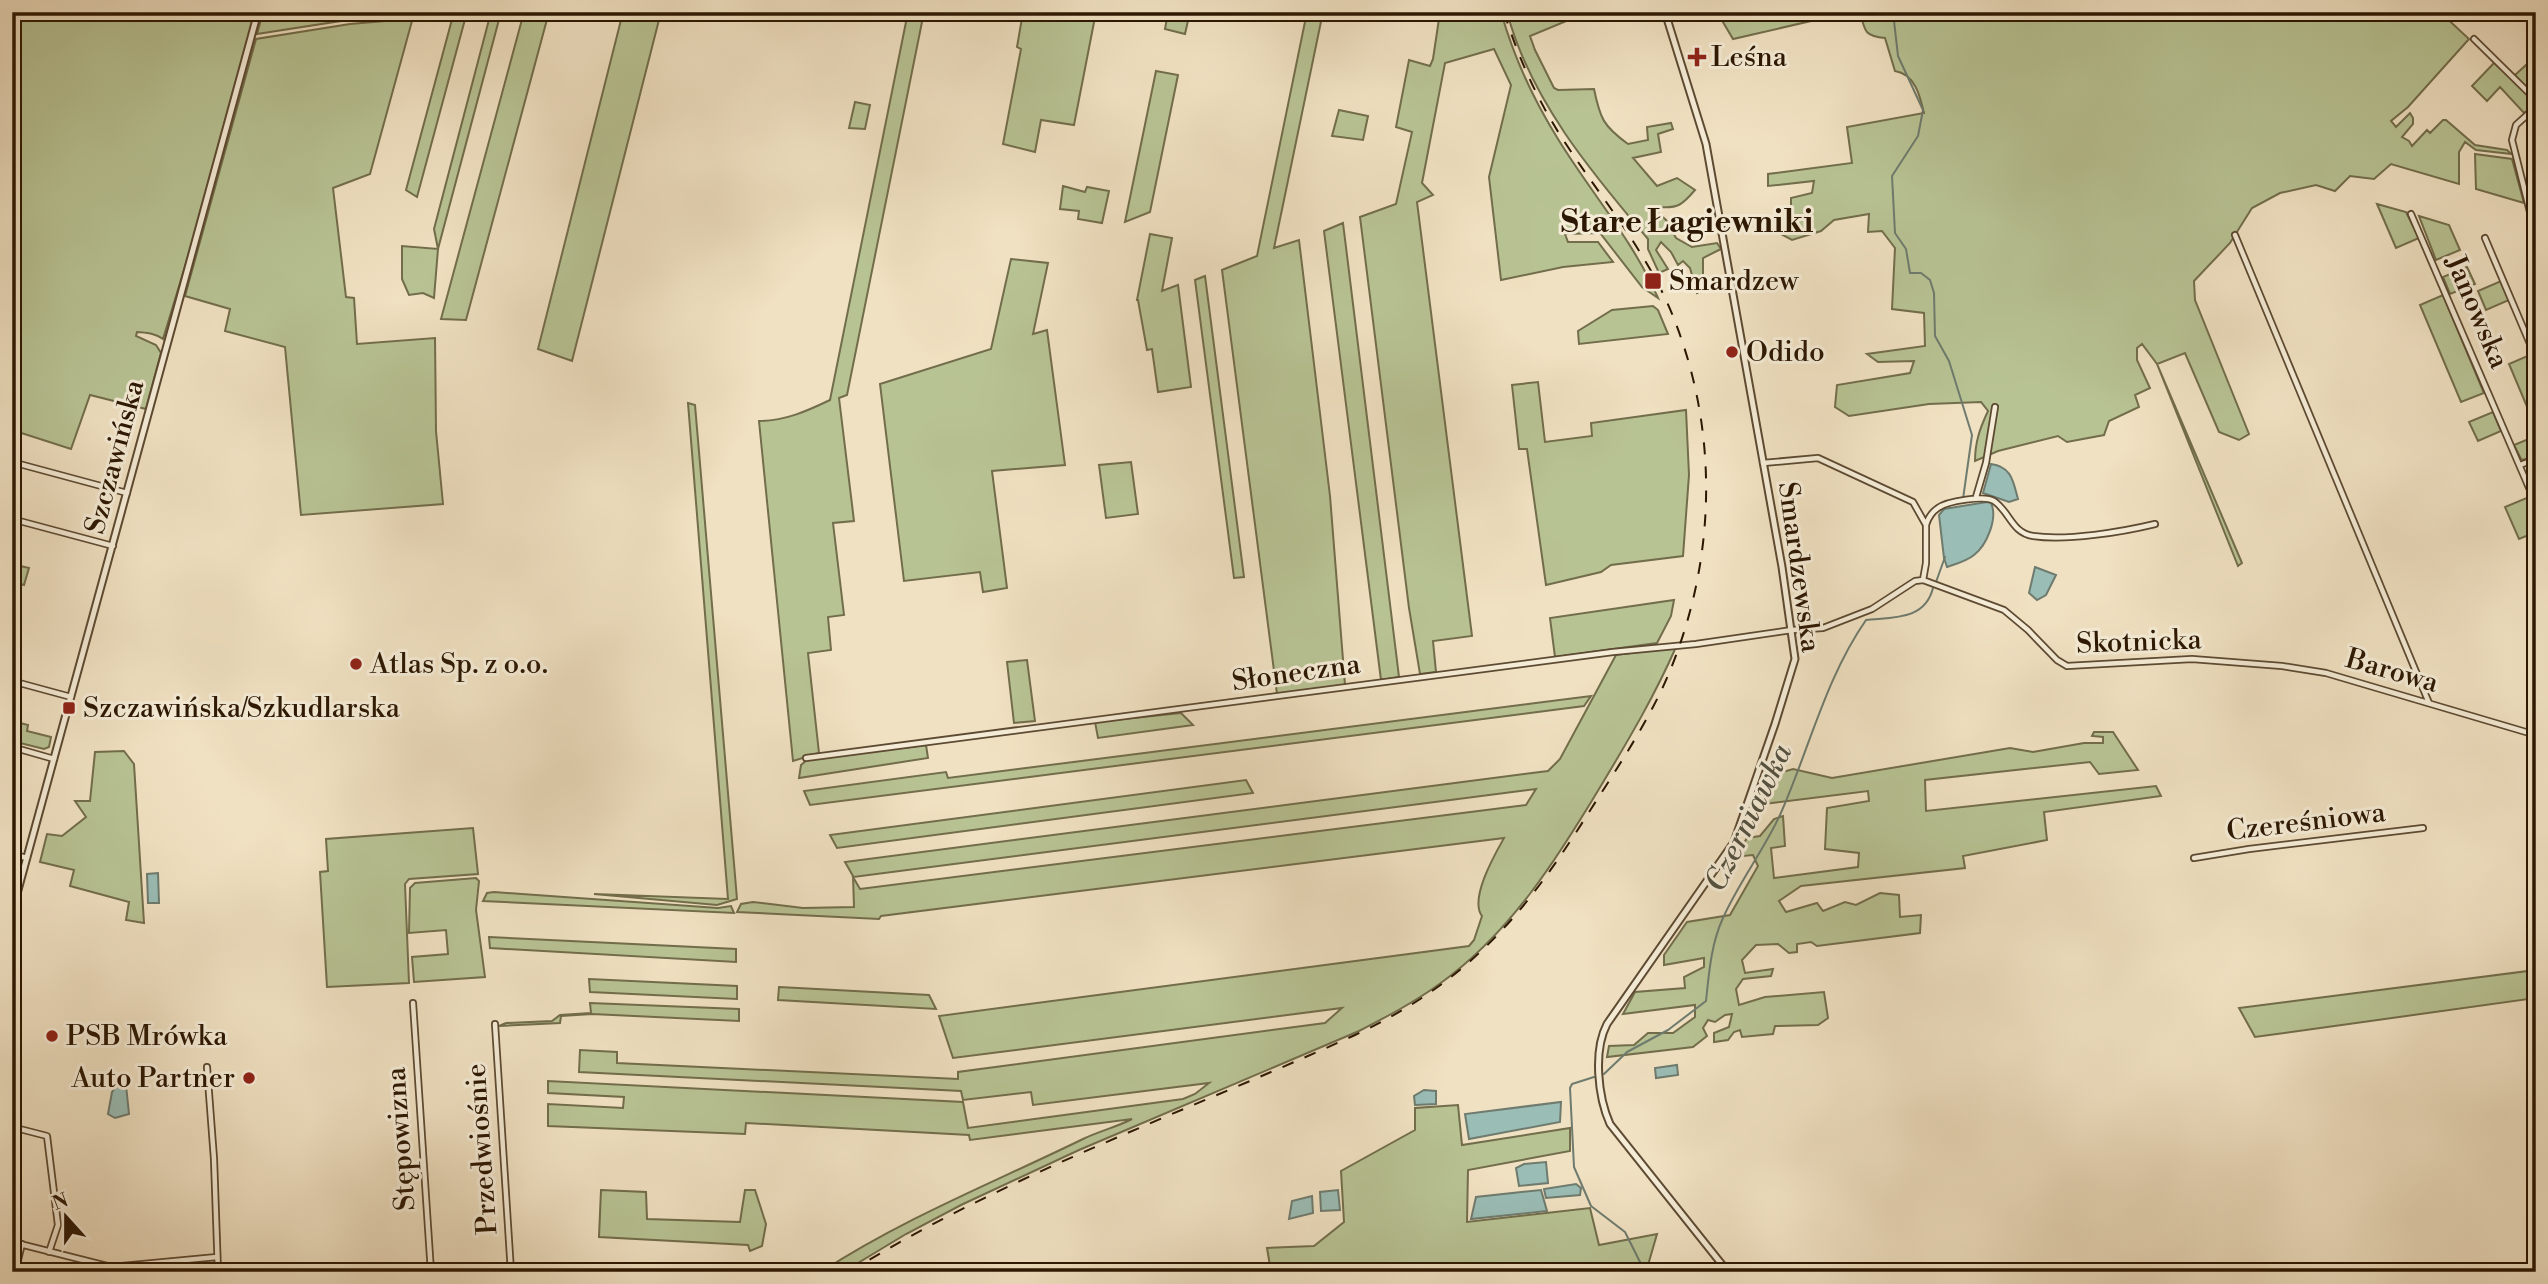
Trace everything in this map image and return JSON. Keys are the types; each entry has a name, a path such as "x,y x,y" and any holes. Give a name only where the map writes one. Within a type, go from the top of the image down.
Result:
{"street":[{"name":"Szczawińska","path":"12,912 258,12"},
{"name":"Smardzewska","path":"1665,12 1707,149 1795,652 1792,672 1734,842 1718,869 1607,1024 1601,1038 1598,1058 1603,1102 1610,1124 1728,1272"},
{"path":"2474,39 2536,100"},
{"path":"2536,107 2518,123 2512,133 2515,161 2536,236"},
{"name":"Janowska","path":"2411,214 2536,504"},
{"path":"2235,235 2429,703"},
{"path":"2485,238 2536,358"},
{"path":"1976,498 1986,463 1995,407"},
{"path":"1763,463 1818,458 1913,502 1926,525 1923,580 1915,581 1872,609 1844,621 1823,628 1792,630"},
{"path":"2520,465 2536,459"},
{"path":"12,461 127,493"},
{"path":"1926,525 1942,505 1986,497 1995,502 2015,528 2032,536 2059,537 2134,529 2155,524"},
{"path":"12,519 113,546"},
{"name":"Skotnicka","path":"1923,580 2004,610 2060,663 2067,666 2109,666 2192,659 2233,663"},
{"name":"Słoneczna","path":"806,758 1792,630"},
{"name":"Barowa","path":"2233,663 2283,666 2326,673 2536,735"},
{"path":"12,681 71,698"},
{"path":"12,747 54,759"},
{"name":"Czereśniowa","path":"2193,858 2423,828"},
{"path":"12,854 27,858"},
{"name":"Stępowizna","path":"413,1003 431,1272"},
{"name":"Przedwiośnie","path":"495,1024 511,1272"},
{"path":"207,1067 218,1272"},
{"path":"12,1127 47,1136 58,1225 50,1252"},
{"path":"12,1242 106,1266 217,1257"},
{"path":"15,1272 22,1244"}],"green space":[{"path":"12,12 255,12 163,339 154,334 137,332 136,336 156,345 161,353 146,409 90,395 71,449 12,430"},
{"path":"263,12 350,12 347,20 257,34"},
{"path":"454,12 467,12 417,197 406,190"},
{"path":"491,12 501,12 438,249 434,229"},
{"path":"524,12 549,12 466,320 441,319"},
{"path":"623,12 661,12 572,361 538,349"},
{"path":"908,12 924,12 847,395 839,398 854,521 833,523 844,615 828,617 831,650 808,653 819,753 793,761 759,421 787,417 830,400"},
{"path":"1023,12 1096,12 1074,125 1041,120 1035,152 1003,144 1021,49 1017,47"},
{"path":"1168,12 1190,12 1185,34 1165,29"},
{"path":"1307,12 1323,12 1274,248 1299,240 1330,496 1345,685 1277,694 1222,270 1257,256"},
{"path":"1440,12 1501,12 1518,62 1540,109 1636,256 1658,298 1642,287 1600,233 1565,234 1568,242 1598,242 1613,262 1563,267 1501,280 1489,177 1511,85 1494,49 1445,63 1422,183 1433,195 1417,202 1472,636 1433,641 1436,672 1420,674 1409,608 1360,217 1396,204 1412,132 1396,127 1409,60 1430,66"},
{"path":"1507,12 1588,12 1530,36 1554,88 1594,89 1604,121 1628,144 1648,140 1647,127 1671,123 1673,129 1658,134 1661,152 1633,158 1657,186 1677,178 1695,190 1680,204 1659,207 1657,212 1666,220 1676,238 1692,247 1717,243 1721,249 1703,258 1703,277 1711,286 1697,293 1690,268 1683,261 1678,265 1661,242 1656,250 1668,269 1659,273 1648,249 1648,239 1584,161 1547,104 1517,44"},
{"path":"1736,12 1850,12 1733,39 1720,17"},
{"path":"1860,12 2440,12 2469,39 2408,107 2391,121 2396,127 2410,113 2413,124 2402,137 2412,146 2427,130 2430,133 2446,120 2475,145 2507,150 2511,154 2476,150 2465,142 2459,152 2459,184 2391,164 2374,179 2350,176 2335,191 2316,185 2280,193 2252,208 2230,243 2194,281 2195,300 2249,434 2239,440 2219,432 2185,353 2157,364 2142,344 2137,348 2137,360 2150,388 2135,395 2139,407 2109,421 2104,435 2067,442 2058,436 1998,451 1975,461 1978,435 1988,411 1981,402 1929,404 1849,416 1835,407 1837,385 1910,373 1914,361 1878,362 1867,354 1925,346 1924,313 1892,309 1895,248 1882,231 1868,232 1869,214 1834,220 1821,231 1792,240 1781,234 1791,215 1791,198 1812,193 1814,181 1768,186 1768,174 1852,163 1847,127 1924,113 1912,81 1895,71 1885,38 1869,34"},
{"path":"412,21 370,174 333,188 346,297 354,298 357,344 435,338 436,431 443,504 301,515 285,347 225,331 230,309 185,296 256,39 350,24"},
{"path":"2495,62 2534,100 2535,105 2524,113 2500,87 2487,101 2472,86"},
{"path":"2526,65 2534,73 2531,75 2536,80 2536,97 2514,76"},
{"path":"1156,71 1178,75 1150,212 1125,222"},
{"path":"855,102 870,105 865,129 849,128"},
{"path":"1339,110 1368,116 1363,140 1332,136"},
{"path":"2475,154 2512,159 2524,203 2476,189"},
{"path":"1063,186 1085,192 1087,187 1109,191 1102,223 1078,219 1079,211 1060,209"},
{"path":"2377,204 2406,212 2419,238 2396,248"},
{"path":"2419,216 2449,225 2460,250 2436,260"},
{"path":"1343,223 1399,677 1381,680 1324,231"},
{"path":"1150,234 1172,238 1162,291 1178,285 1191,387 1158,392 1152,349 1147,350 1137,300"},
{"path":"402,246 438,249 434,298 423,293 409,295 402,279"},
{"path":"1011,259 1048,263 1033,334 1047,330 1065,465 992,471 1007,588 983,592 980,572 904,581 880,384 991,349"},
{"path":"2467,267 2475,284 2450,294 2443,277"},
{"path":"1205,276 1244,577 1234,578 1195,280"},
{"path":"2501,281 2509,300 2486,310 2478,291"},
{"path":"2443,295 2484,393 2461,402 2420,305"},
{"path":"1653,306 1658,310 1668,334 1579,344 1578,331 1612,310"},
{"path":"2532,354 2536,363 2536,428 2509,364"},
{"path":"2157,364 2242,563 2238,566"},
{"path":"1538,382 1545,442 1592,436 1591,423 1686,410 1689,475 1683,556 1611,565 1601,572 1546,585 1527,449 1519,449 1512,385"},
{"path":"688,403 695,405 737,899 717,905 594,894 728,899"},
{"path":"2493,412 2501,431 2478,441 2469,422"},
{"path":"2536,436 2536,455 2521,459 2514,445"},
{"path":"1131,462 1138,514 1106,518 1099,465"},
{"path":"2529,497 2536,513 2536,532 2519,539 2505,507"},
{"path":"12,564 29,568 24,585 12,582"},
{"path":"1674,600 1671,616 1657,643 1555,657 1550,618"},
{"path":"1676,647 1632,734 1568,840 1530,894 1488,943 1438,985 1359,1031 1079,1150 961,1205 843,1272 821,1272 917,1218 1089,1136 1132,1119 970,1140 969,1135 746,1123 745,1134 548,1126 548,1104 623,1108 624,1097 548,1093 548,1081 963,1102 968,1128 1183,1099 1209,1083 1033,1105 1031,1092 963,1100 961,1091 579,1072 580,1050 617,1052 617,1063 958,1079 958,1072 1325,1023 1342,1008 953,1058 939,1016 1469,946 1474,940 1482,916 1479,908 1481,888 1504,838 881,916 879,919 737,912 741,904 753,902 803,908 854,907 853,877 845,862 1548,771 1560,759 1616,655","holes":["1536,789 1526,805 860,889 853,877"]},
{"path":"1027,660 1035,721 1014,723 1007,662"},
{"path":"1591,696 1584,706 810,805 804,791 946,772 948,778"},
{"path":"1181,713 1193,725 1098,738 1095,722"},
{"path":"12,721 28,725 27,731 51,737 49,747 44,749 12,741"},
{"path":"2094,732 2113,732 2138,770 2099,774 2090,762 1925,780 1926,811 2156,786 2161,796 2044,812 2047,840 1963,856 1965,868 1801,886 1779,901 1786,912 1817,903 1823,911 1845,902 1856,905 1880,893 1899,895 1900,917 1921,915 1920,933 1817,946 1811,942 1797,944 1797,952 1789,953 1778,944 1756,945 1742,960 1745,973 1773,969 1771,976 1743,979 1736,989 1739,1005 1765,997 1824,992 1828,1018 1818,1025 1775,1026 1773,1034 1742,1037 1740,1030 1734,1032 1728,1040 1714,1042 1714,1033 1729,1027 1732,1014 1725,1015 1715,1022 1708,1020 1703,1028 1707,1036 1693,1047 1607,1057 1609,1046 1634,1045 1648,1033 1673,1033 1695,1017 1695,1005 1623,1014 1635,992 1685,988 1684,977 1704,967 1704,958 1664,965 1664,955 1687,922 1730,915 1758,866 1753,855 1743,856 1741,848 1747,838 1760,836 1774,819 1783,816 1785,846 1771,848 1774,878 1858,867 1859,853 1825,849 1827,808 1869,801 1868,791 1763,804 1763,778 1793,769 1832,778 2010,748 2033,752 2084,743 2103,743 2103,737 2092,736"},
{"path":"926,745 928,758 799,778 801,765 807,760"},
{"path":"124,751 134,764 144,923 126,920 129,902 70,886 74,870 40,862 47,834 62,836 86,817 75,801 90,801 95,752"},
{"path":"1246,780 1253,793 837,848 830,835"},
{"path":"473,828 478,874 409,879 405,884 409,983 327,987 320,872 328,871 326,839"},
{"path":"476,878 479,881 476,910 485,977 414,982 412,957 448,954 446,930 409,933 410,888 415,883"},
{"path":"487,893 718,908 731,906 734,913 483,901"},
{"path":"489,937 736,949 736,962 490,948"},
{"path":"2536,970 2536,998 2255,1037 2239,1008"},
{"path":"589,979 737,986 737,999 590,992"},
{"path":"779,987 929,995 936,1009 778,1000"},
{"path":"590,1003 739,1009 739,1021 592,1014 561,1016 560,1023 499,1026 506,1023 552,1021 560,1015 591,1013"},
{"path":"1458,1105 1462,1145 1570,1128 1570,1151 1468,1170 1467,1222 1590,1208 1599,1245 1657,1234 1646,1272 1271,1272 1267,1248 1314,1246 1344,1222 1341,1171 1415,1130 1415,1108"},
{"path":"601,1190 646,1192 647,1219 740,1222 745,1190 755,1190 766,1224 762,1246 750,1251 748,1245 599,1237"}],"water":[{"path":"1991,464 2007,472 2013,481 2018,499 2009,502 1983,493"},
{"path":"1991,503 1993,516 1983,545 1971,557 1947,567 1939,515 1944,509"},
{"path":"2035,567 2056,575 2046,595 2037,600 2029,593"},
{"path":"158,873 159,903 148,903 147,874"},
{"path":"1677,1065 1678,1075 1656,1078 1655,1068"},
{"path":"126,1085 129,1114 115,1118 108,1114 112,1092 116,1087"},
{"path":"1424,1090 1436,1091 1436,1104 1415,1105 1414,1096"},
{"path":"1561,1102 1560,1122 1469,1139 1465,1114"},
{"path":"1546,1162 1548,1183 1519,1186 1516,1168 1524,1164"},
{"path":"1576,1184 1581,1188 1580,1195 1546,1198 1544,1189"},
{"path":"1338,1190 1340,1210 1321,1211 1320,1192"},
{"path":"1541,1190 1547,1211 1471,1219 1476,1197"},
{"path":"1312,1196 1313,1213 1289,1219 1292,1201"}],"waterway":[{"name":"Czerniawka","path":"1893,12 1898,56 1923,110 1918,136 1892,176 1895,233 1906,249 1910,273 1921,273 1930,280 1934,293 1935,336 1949,361 1972,435 1963,499"},
{"path":"1936,582 1945,557"},
{"name":"Czerniawka","path":"1604,1074 1627,1052 1668,1030 1706,1001 1711,959 1719,928 1736,892 1780,815 1839,666 1866,620 1897,617 1916,611 1929,598 1933,588"},
{"name":"Czerniawka","path":"1594,1077 1572,1084 1570,1088 1574,1167 1591,1206 1625,1232 1645,1272"}],"railway":[{"path":"849,1272 971,1204 1355,1035 1431,992 1463,967 1518,912 1567,847 1654,705 1680,645 1702,554 1706,508 1700,415 1690,369 1665,298 1639,251 1544,108 1515,45 1504,12"}],"place":[{"name":"Leśna","path":"1697,57"},
{"name":"Smardzew","path":"1653,281"},
{"name":"Odido","path":"1732,352"},
{"name":"Atlas Sp. z o.o.","path":"356,664"},
{"name":"Szczawińska/Szkudlarska","path":"69,708"},
{"name":"PSB Mrówka","path":"52,1036"},
{"name":"Auto Partner","path":"249,1078"}],"district":[{"name":"Stare Łagiewniki","path":"1687,222"}]}
